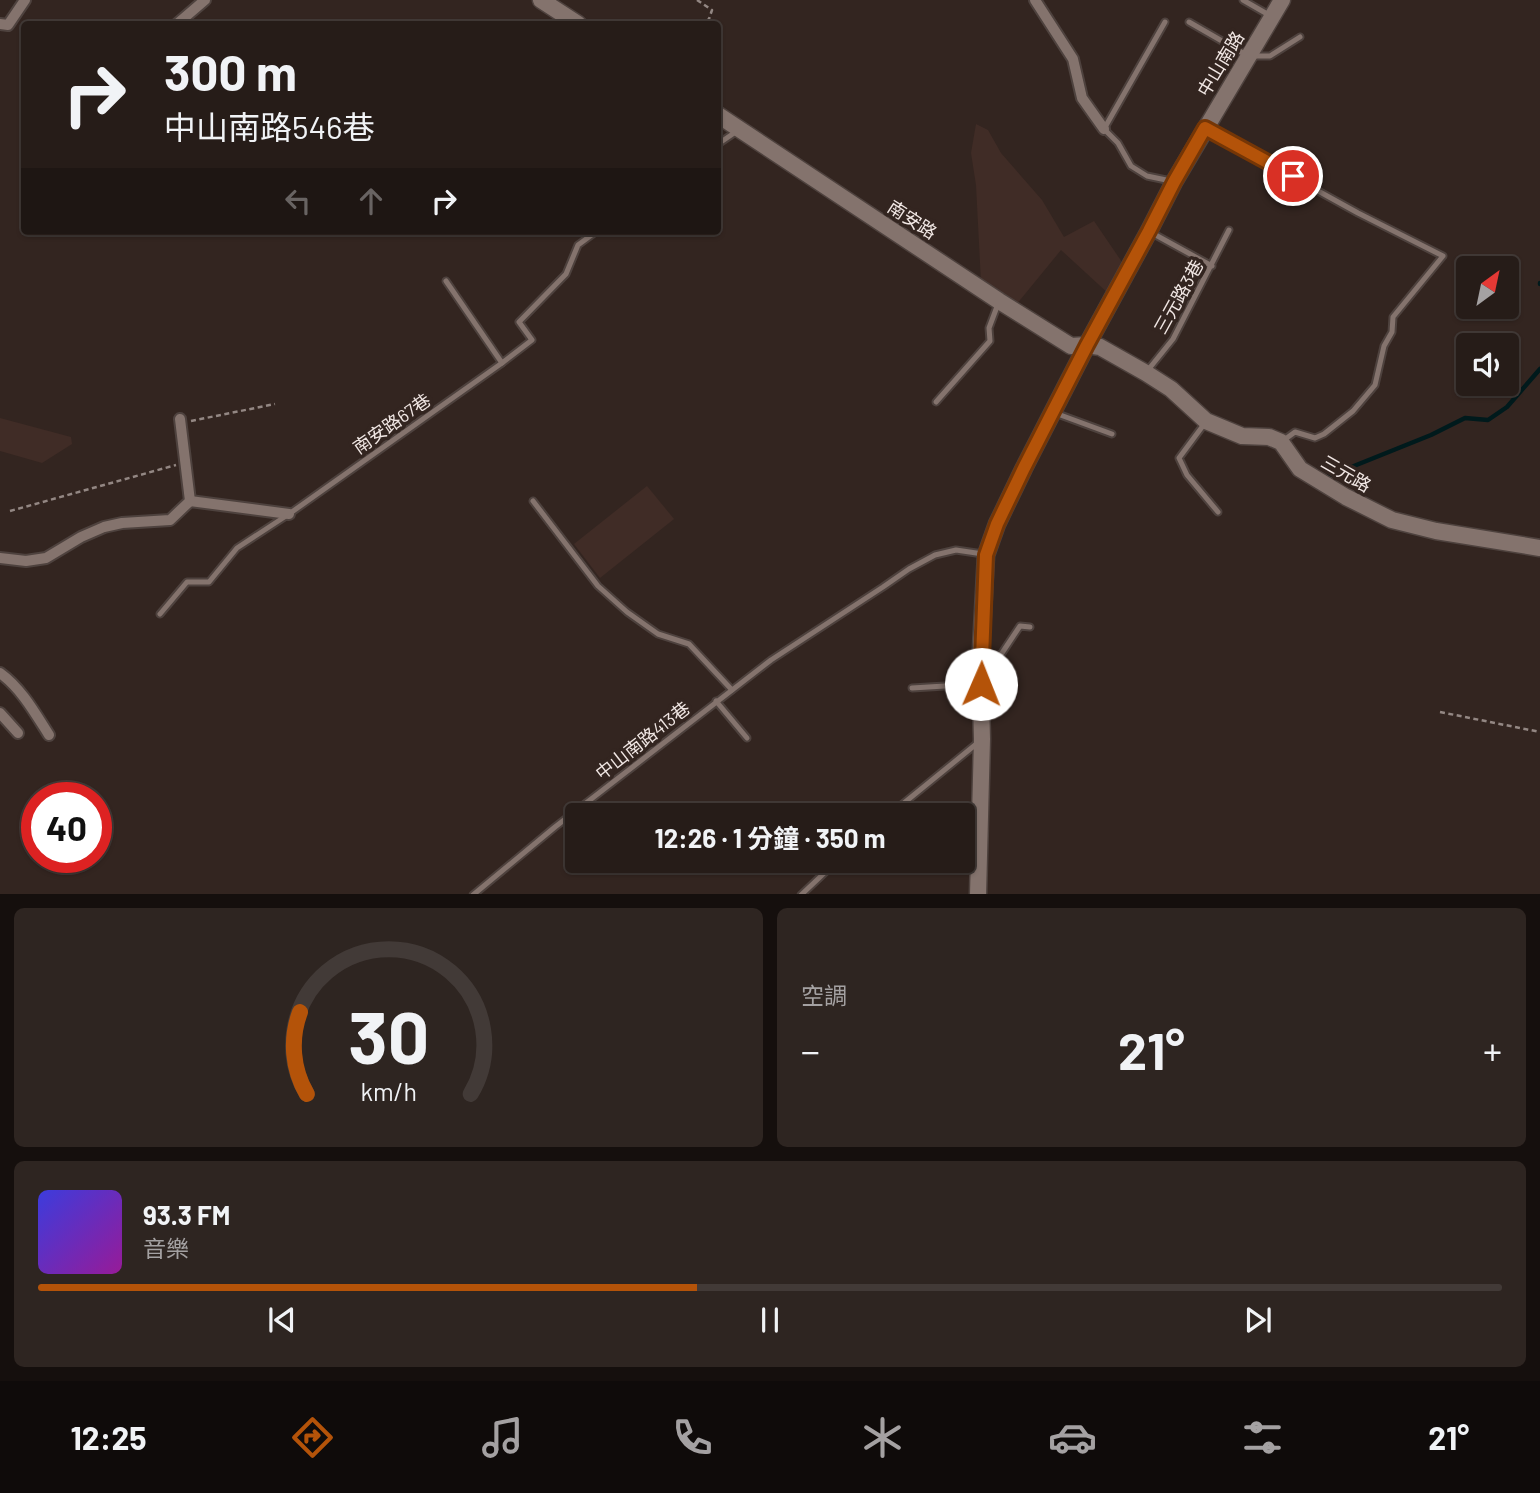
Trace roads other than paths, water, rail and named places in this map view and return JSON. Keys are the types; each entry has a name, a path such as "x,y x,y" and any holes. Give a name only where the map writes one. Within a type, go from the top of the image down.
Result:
{"street":[{"path":"0,24 8,24 25,0"},
{"path":"180,21 205,0"},
{"path":"541,0 573,21"},
{"path":"1035,0 1073,59 1082,98 1104,129"},
{"name":"中山南路","path":"977,894 982,739 980,667 986,555 997,524 1087,345 1174,182 1282,0"},
{"name":"南安路","path":"721,117 1071,346 1087,345"},
{"path":"1087,345 1100,347 1146,373 1171,389 1206,421 1242,436 1269,437 1281,442"},
{"path":"184,421 190,501"},
{"name":"三元路","path":"1281,442 1300,469 1346,497 1392,520 1436,531 1540,548"},
{"path":"190,501 289,514"},
{"path":"0,558 26,561 46,558 104,527 170,520 190,501"},
{"path":"0,673 10,680 49,735"},
{"path":"0,713 18,733"}],"lane":[{"path":"1242,0 1271,17"},
{"path":"1166,22 1104,129 1118,143 1131,166 1147,176 1174,182"},
{"path":"1189,22 1248,56 1270,56 1300,37"},
{"path":"1205,128 1443,256 1393,317 1392,332 1384,346 1375,385 1353,411 1315,438 1295,432 1281,442"},
{"path":"721,143 740,129"},
{"name":"三元路3巷","path":"1146,373 1173,339 1229,230"},
{"path":"1149,231 1212,266"},
{"name":"南安路67巷","path":"160,614 187,582 209,582 237,548 289,514 532,340 519,322 566,274 578,245 592,235"},
{"path":"446,281 502,363"},
{"path":"936,402 990,341 989,328 999,301"},
{"path":"1052,412 1112,434"},
{"path":"1206,421 1179,457 1187,475 1218,512"},
{"path":"533,501 598,586 658,635 689,644 732,690"},
{"name":"中山南路413巷","path":"473,894 771,660 909,569 935,555 956,550 986,555"},
{"path":"980,667 1002,653 1020,626 1030,627"},
{"path":"912,688 981,684"},
{"path":"716,701 747,738"},
{"path":"904,803 982,739"},
{"path":"801,894 824,873"}],"waterway":[{"path":"1324,478 1431,435 1465,418 1488,420 1507,407 1540,369"}]}
